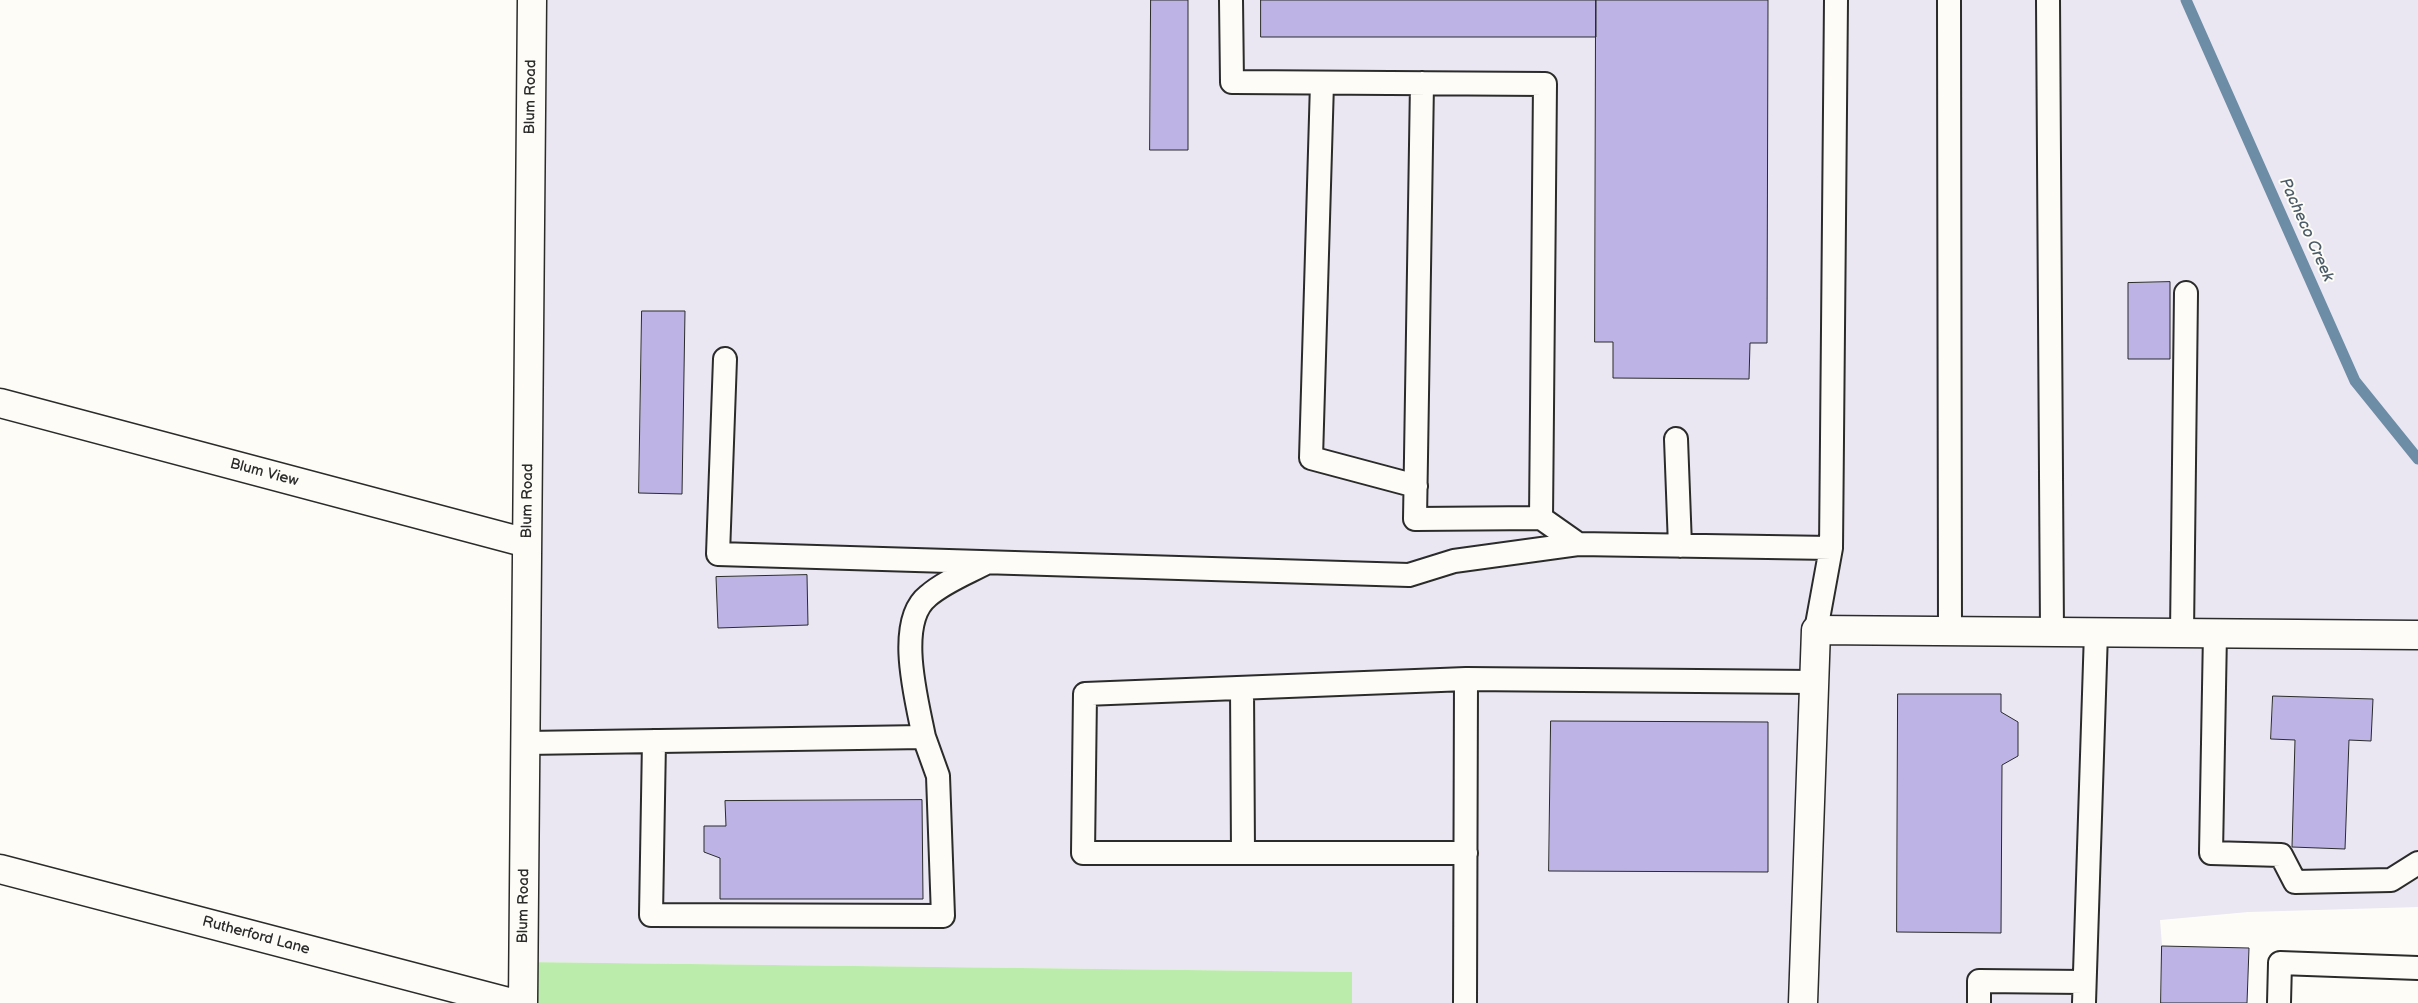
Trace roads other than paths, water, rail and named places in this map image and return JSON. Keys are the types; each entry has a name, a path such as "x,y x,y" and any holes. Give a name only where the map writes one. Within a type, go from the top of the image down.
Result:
{"street":[{"name":"Blum Road","path":"523,1003 532,0"},
{"name":"Blum View","path":"0,403 527,543"},
{"path":"1803,1003 1816,630 2418,635"},
{"name":"Rutherford Lane","path":"0,869 512,1003"}],"lane":[{"path":"1231,0 1232,82 1545,84 1541,518"},
{"path":"1816,630 1831,548 1836,0"},
{"path":"1949,0 1950,631"},
{"path":"2048,0 2052,632"},
{"path":"1322,83 1311,458 1416,486"},
{"path":"1422,83 1415,519 1541,518 1578,544"},
{"path":"2182,633 2186,293"},
{"path":"724,359 718,554 1409,575 1454,561 1578,544 1831,548"},
{"path":"1676,439 1680,546"},
{"path":"654,741 651,915 943,916 938,776 924,737 912,675 911,623 927,596 987,563"},
{"path":"1978,1003 1979,981 2084,992 2096,632"},
{"path":"2216,634 2211,853 2281,855 2295,882 2391,880 2418,863"},
{"path":"1465,1003 1466,679"},
{"path":"1466,853 1083,853 1086,694 1466,679 1814,682"},
{"path":"1242,688 1243,853"},
{"path":"526,743 924,737"},
{"path":"2279,1003 2280,963 2418,968"}],"waterway":[{"name":"Pacheco Creek","path":"2186,0 2355,381 2418,459"}]}
